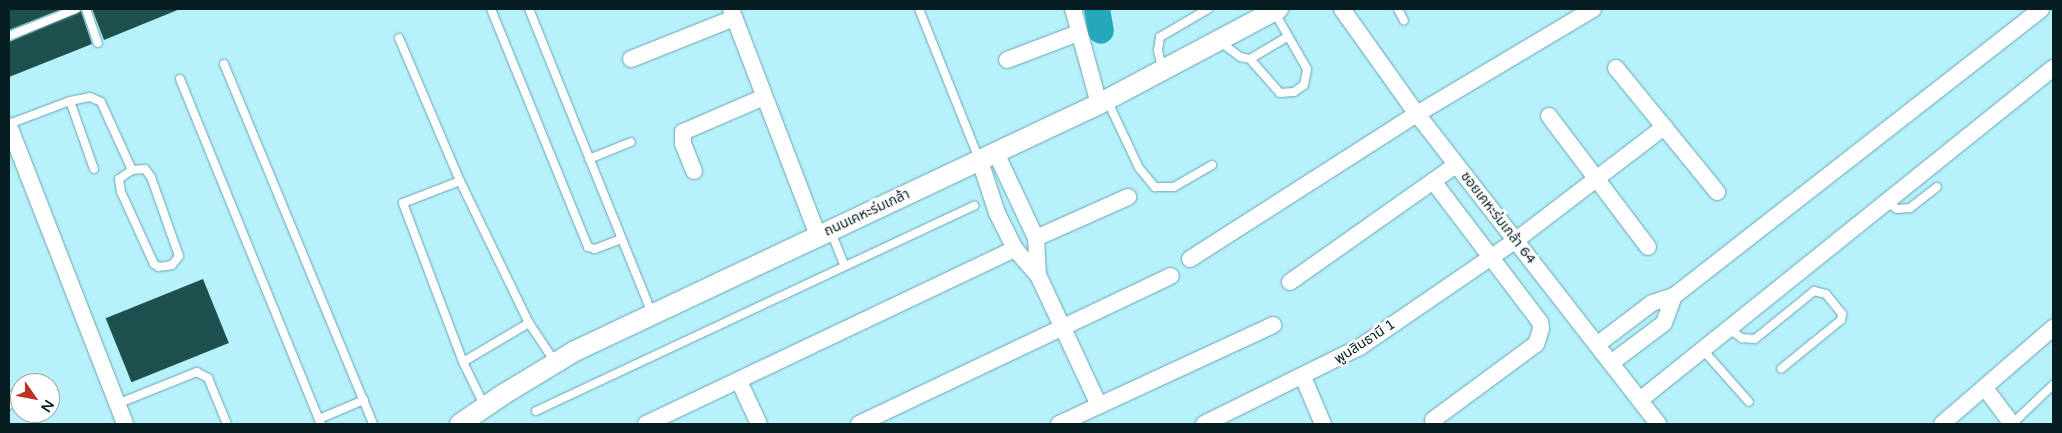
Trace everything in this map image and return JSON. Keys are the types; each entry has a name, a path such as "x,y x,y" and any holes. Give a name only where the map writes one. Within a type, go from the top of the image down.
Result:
{"street":[{"path":"1073,9 1078,34 1103,102"},
{"name":"ซอยเคหะร่มเกล้า 64","path":"1342,9 1417,114 1598,344 1658,424"},
{"path":"1190,260 1417,114 1593,9"},
{"path":"1598,344 1652,303 1674,296 2042,9"},
{"name":"ถนนเคหะร่มเกล้า","path":"472,418 555,363 652,313 1103,102 1276,10"},
{"path":"631,59 732,14 764,97 824,234"},
{"path":"1007,60 1078,34"},
{"path":"1616,68 1717,192"},
{"path":"1640,400 2053,68"},
{"path":"694,171 683,144 682,132 764,97"},
{"path":"1549,116 1648,246"},
{"path":"9,125 125,424"},
{"name":"พูนสินธานี 1","path":"1204,424 1224,420 1303,377 1343,358 1516,241 1664,127"},
{"path":"988,157 1036,238 1038,275"},
{"path":"988,157 1007,233 1015,249 1038,275 1099,405"},
{"path":"1290,282 1456,165"},
{"path":"1433,181 1492,256 1540,322 1540,338 1536,344 1433,420"},
{"path":"1036,238 1128,197"},
{"path":"1007,233 1028,223"},
{"path":"646,424 1015,249"},
{"path":"859,424 1171,276"},
{"path":"1611,363 1664,323 1674,296"},
{"path":"1059,424 1273,325"},
{"path":"1942,424 2053,328"},
{"path":"1303,377 1323,424"},
{"path":"738,381 759,424"},
{"path":"1985,388 2012,424"}],"lane":[{"path":"9,36 76,9"},
{"path":"86,9 98,43"},
{"path":"491,9 588,247 595,249 621,239"},
{"path":"529,9 652,313"},
{"path":"919,9 988,157"},
{"path":"1163,71 1158,50 1160,37 1208,9"},
{"path":"1398,9 1404,21"},
{"path":"1219,41 1240,57 1250,59 1280,93 1294,92 1304,85 1307,69 1287,37 1276,10"},
{"path":"1250,59 1287,37"},
{"path":"399,38 460,181 529,323 555,363"},
{"path":"224,64 373,424"},
{"path":"180,79 320,421 364,400"},
{"path":"9,125 70,101 90,97 101,102 132,170"},
{"path":"70,101 94,169"},
{"path":"1103,102 1139,168 1155,187 1174,188 1212,166"},
{"path":"589,159 630,142"},
{"path":"144,169 151,177 179,256 172,265 159,267 154,264 121,192 119,179 132,170 144,169"},
{"path":"460,181 403,203 463,362 472,418"},
{"path":"1886,202 1897,209 1910,208 1937,187"},
{"path":"536,411 844,265 974,206"},
{"path":"824,234 844,265"},
{"path":"1729,329 1748,340 1755,339 1814,291 1826,294 1842,314 1841,320 1781,368"},
{"path":"463,362 529,323"},
{"path":"1703,350 1749,402"},
{"path":"117,404 197,372 208,378 227,424"},
{"path":"2012,424 2053,385"}],"building":[{"path":"9,9 62,9 9,30"},
{"path":"92,9 180,9 104,40"},
{"path":"81,11 92,44 9,77 9,42"},
{"path":"203,279 229,343 131,382 106,318"}],"waterway":[{"path":"1097,9 1101,31"}]}
